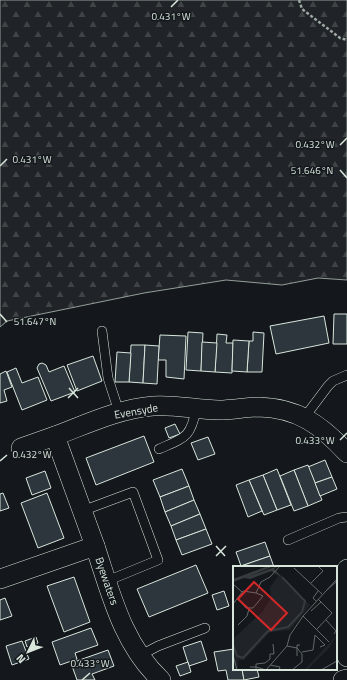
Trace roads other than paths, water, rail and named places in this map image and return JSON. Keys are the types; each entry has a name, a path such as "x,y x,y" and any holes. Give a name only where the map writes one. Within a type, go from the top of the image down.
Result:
{"street":[{"name":"Evensyde","path":"55,436 119,412 154,406 222,410 257,407 272,408 304,418 328,433 347,453"},
{"path":"21,448 55,436 95,546"},
{"name":"Byewaters","path":"0,579 95,546 121,623 139,656 160,680"},
{"path":"347,569 341,591 340,611 342,639 347,657"},
{"path":"343,680 347,679"}],"lane":[{"path":"102,331 108,378 119,412"},
{"path":"304,418 333,381 347,375"},
{"path":"159,449 181,439 188,434 193,426 196,409"},
{"path":"82,511 133,492 158,560 107,581"},
{"path":"288,540 339,518 347,517"},
{"path":"139,656 158,646 205,628"}]}
